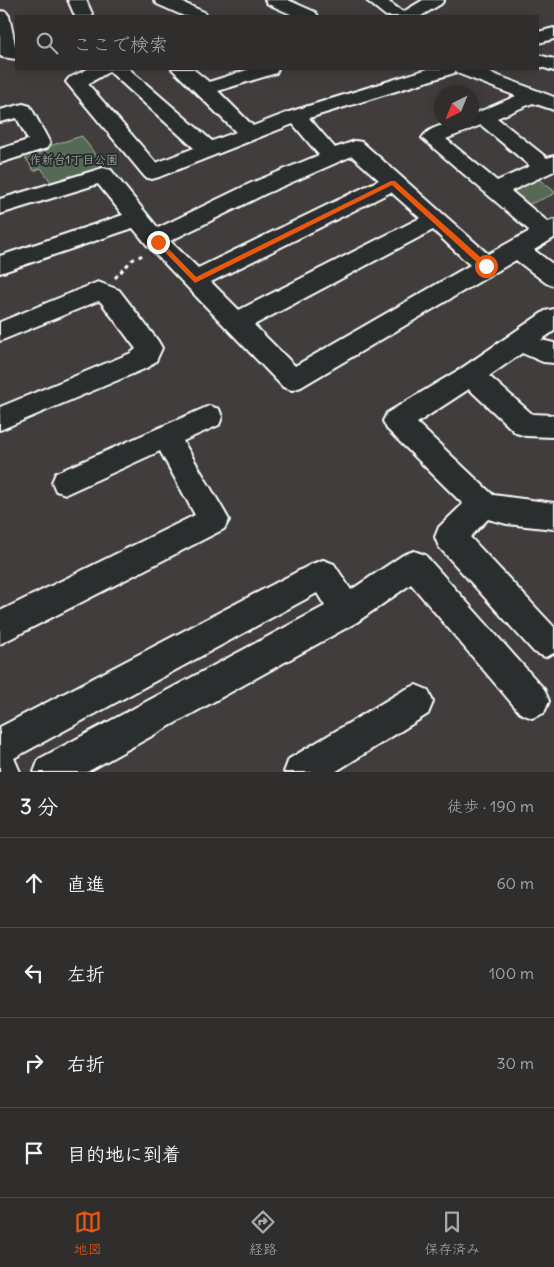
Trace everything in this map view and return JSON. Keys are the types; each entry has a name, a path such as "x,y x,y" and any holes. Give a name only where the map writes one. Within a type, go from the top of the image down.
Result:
{"street":[{"path":"77,0 84,15"},
{"path":"163,0 196,15"},
{"path":"274,0 307,15"},
{"path":"375,0 396,15"},
{"path":"410,15 435,0"},
{"path":"0,16 8,53 15,54"},
{"path":"539,38 554,33"},
{"path":"539,60 554,65"},
{"path":"100,70 76,82 152,172 296,116 444,70"},
{"path":"119,70 209,150"},
{"path":"182,70 205,88 249,133"},
{"path":"205,88 266,70"},
{"path":"467,70 554,104"},
{"path":"479,119 532,96"},
{"path":"0,116 23,110 40,144 0,156"},
{"path":"296,116 332,157"},
{"path":"479,123 550,165"},
{"path":"0,207 103,175 158,243 292,380 550,230 495,190 432,138 452,130"},
{"path":"158,243 257,189 355,147 486,266"},
{"path":"495,190 550,165"},
{"path":"195,280 393,182"},
{"path":"0,265 138,218"},
{"path":"236,323 434,220"},
{"path":"517,249 554,277"},
{"path":"0,332 92,293 103,292 110,296 149,348 147,354 140,360 0,419"},
{"path":"554,318 471,375 398,421 483,504 497,510 535,512 554,516"},
{"path":"520,341 542,352 554,353"},
{"path":"471,375 526,425 554,426"},
{"path":"66,482 209,418"},
{"path":"0,628 214,520 166,436"},
{"path":"483,504 450,537 545,642"},
{"path":"52,772 346,611 414,565 532,701"},
{"path":"0,746 322,574 346,611"},
{"path":"302,772 416,702"},
{"path":"0,768 2,772"}],"path":[{"path":"103,292 132,260 158,243"}],"green space":[{"name":"作新台1丁目公園","path":"82,136 106,170 53,185 41,168 34,171 23,154"},
{"path":"537,178 554,191 554,194 523,207 510,190"}],"route":[{"path":"158,242 195,280 393,182 486,266"}]}
